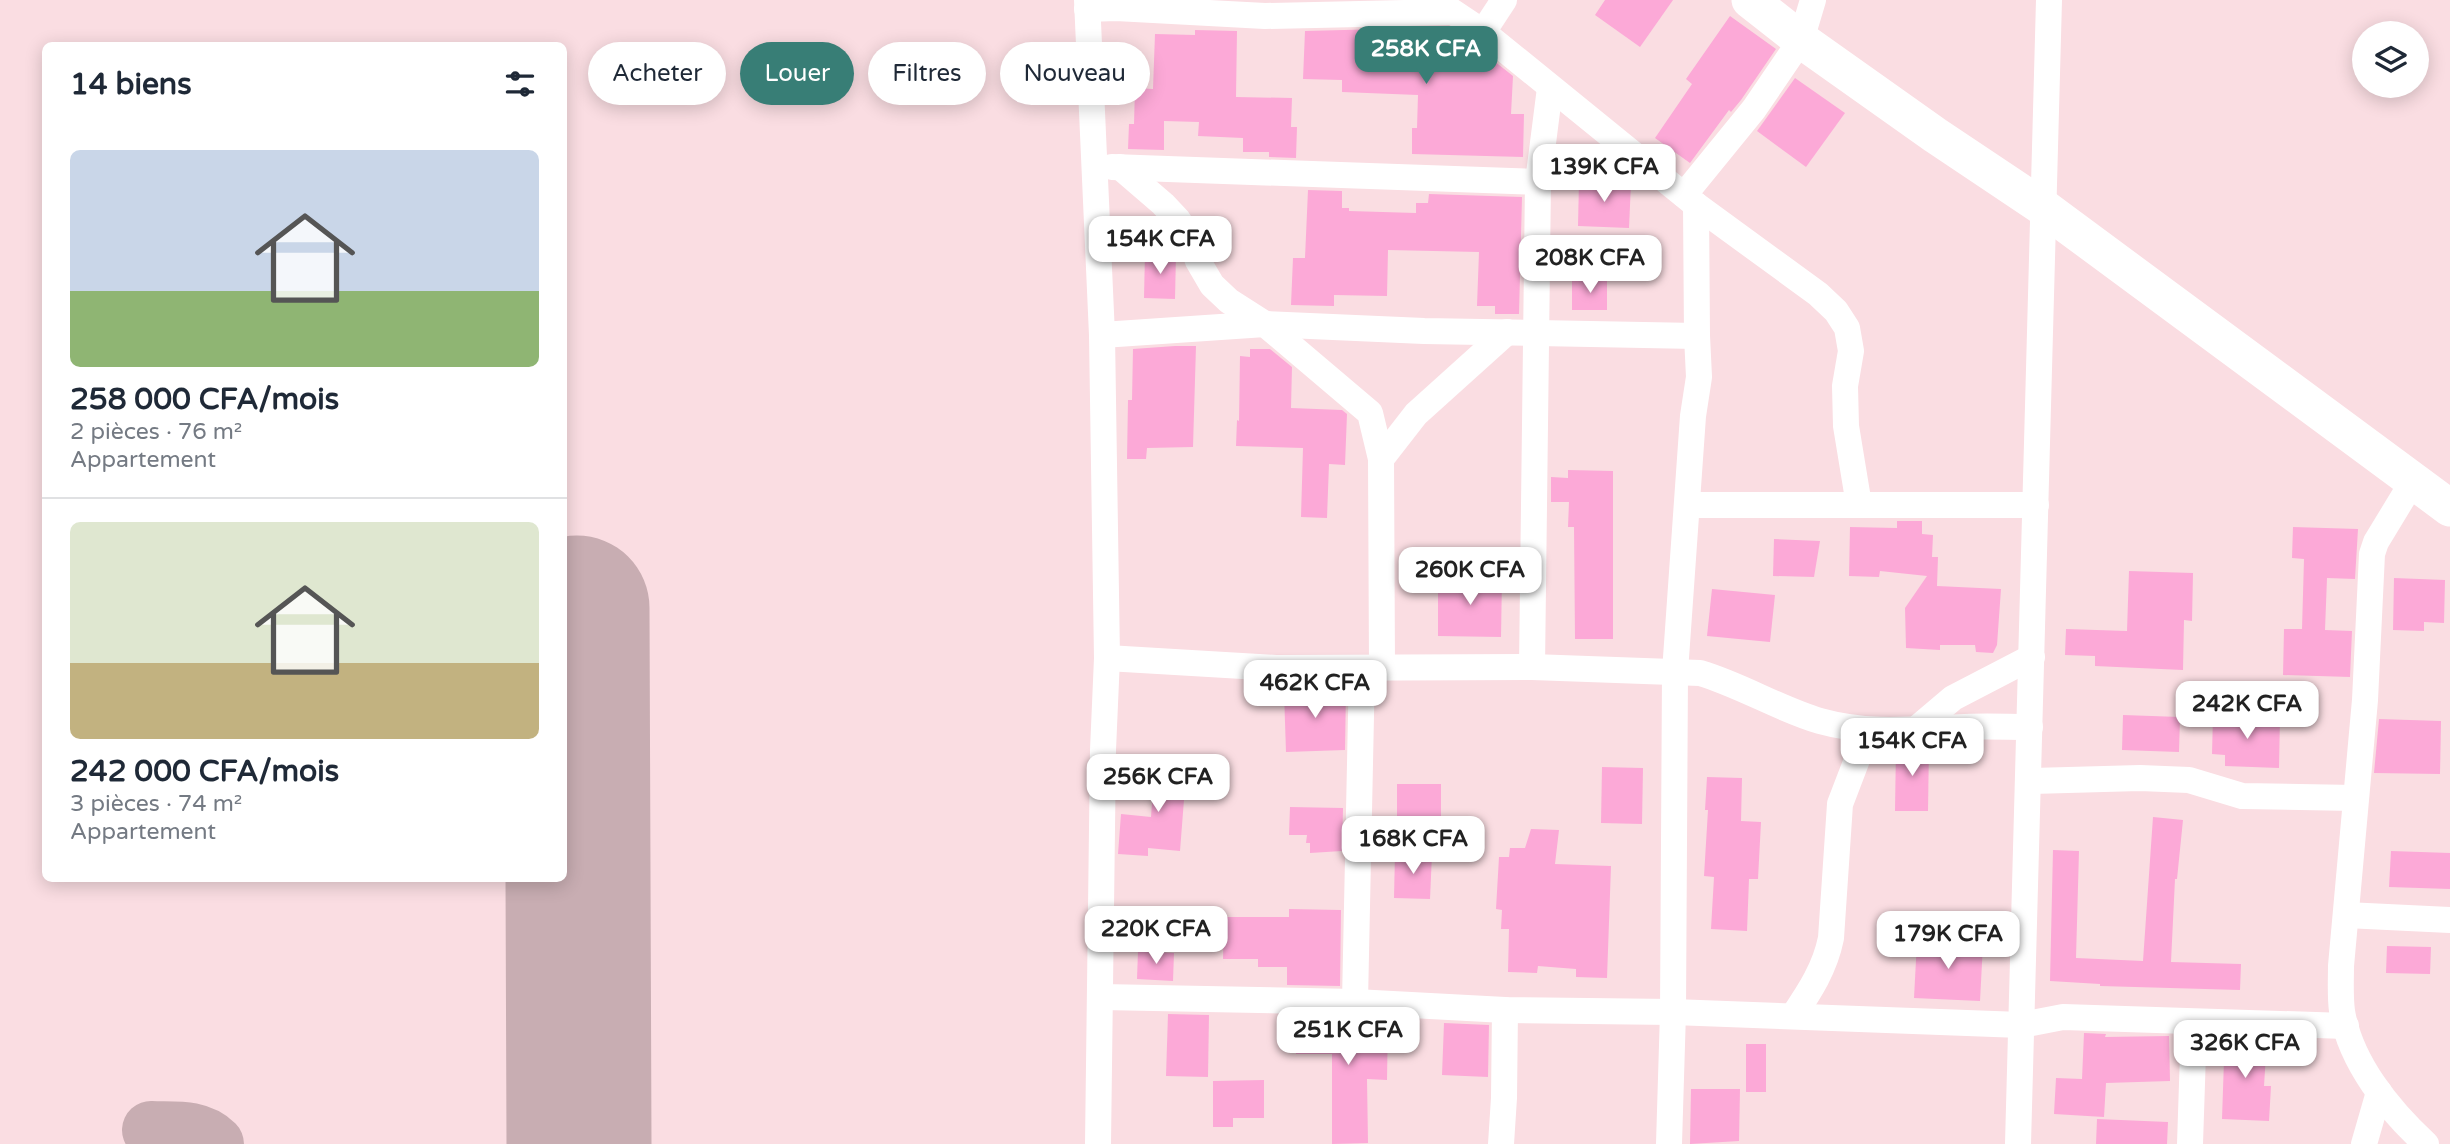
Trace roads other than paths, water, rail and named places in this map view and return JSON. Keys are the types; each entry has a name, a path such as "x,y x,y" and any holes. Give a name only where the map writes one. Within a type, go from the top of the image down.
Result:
{"street":[{"path":"1483,32 1504,0"},
{"path":"1750,0 1801,40 1935,135 2044,208 2450,508"},
{"path":"1669,1144 1673,1012 1675,672 1693,416 1699,377 1690,200 1801,40 1813,0"},
{"path":"2018,1144 2049,0"},
{"path":"1098,1144 1103,750 1107,658 1102,335 1087,5 1115,8 1174,6 1265,16 1443,6 1483,32 1690,200 1818,294 1836,311 1847,328 1851,351 1845,386 1846,426 1859,505"},
{"path":"1532,667 1538,183 1550,88"},
{"path":"1120,167 1178,220 1212,285 1229,301 1265,324 1370,413 1381,459 1356,1002"},
{"path":"1093,168 1538,183"},
{"path":"1102,335 1265,324 1424,331 1697,336"},
{"path":"1424,331 1472,364"},
{"path":"1381,459 1416,414 1507,332"},
{"path":"1370,413 1416,414"},
{"path":"2413,481 2376,542 2372,554 2365,700 2341,966 2341,995 2346,1026 2363,1066 2379,1092 2426,1144"},
{"path":"1687,505 2036,505"},
{"path":"1914,732 1952,698 2032,657"},
{"path":"1107,658 1276,668 1532,667 1700,673 1819,721 1875,730 1914,732 1964,727 2030,727"},
{"path":"1793,1016 1827,956 1831,938 1840,804 1858,757 1875,730"},
{"path":"2028,781 2177,779 2242,796 2355,798"},
{"path":"2346,915 2450,920"},
{"path":"1101,997 1356,1002 1505,1010 1673,1012 2021,1025 2063,1017 2346,1026"},
{"path":"1501,1144 1505,1010"},
{"path":"2190,1144 2194,1023"},
{"path":"2364,1144 2379,1092"}]}
